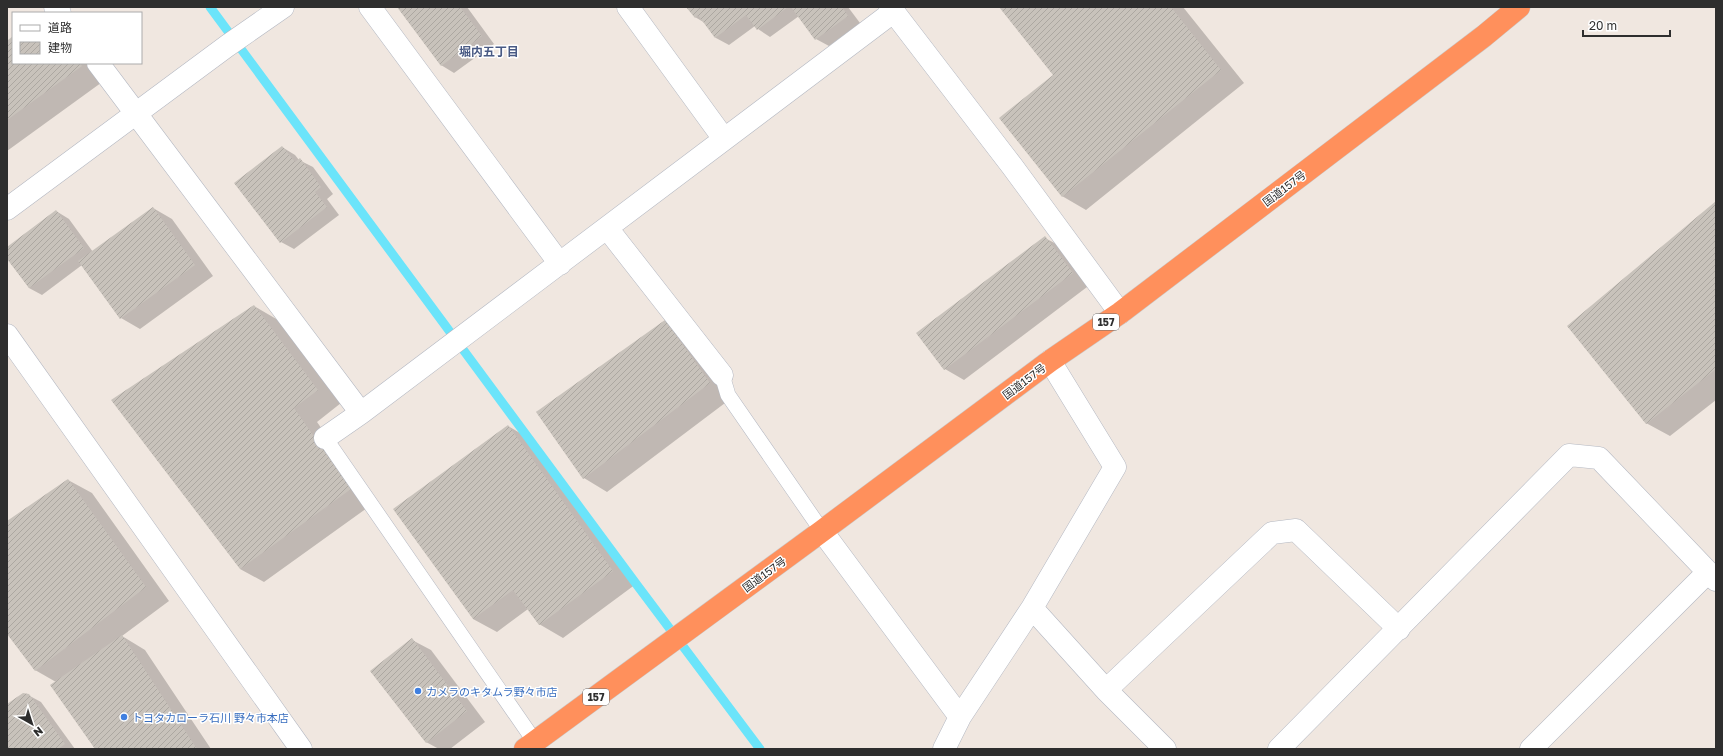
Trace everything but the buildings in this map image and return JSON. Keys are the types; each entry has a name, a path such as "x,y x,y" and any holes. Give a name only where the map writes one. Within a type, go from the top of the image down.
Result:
{"highway":[{"name":"国道157号","path":"530,745 687,631 1050,361 1120,313 1484,36 1519,7"}],"street":[{"path":"7,209 227,46 283,7"},
{"path":"370,7 560,264"},
{"path":"628,7 724,139"},
{"path":"325,438 361,413 560,264 891,9 1012,166 1120,313"},
{"path":"99,64 361,413"},
{"path":"607,228 722,375"},
{"path":"7,335 301,749"},
{"path":"944,749 960,717 1032,608 1115,467 1050,361"},
{"path":"1279,749 1569,455 1599,458 1712,576 1531,749"},
{"path":"1106,690 1272,533 1296,530 1399,629"},
{"path":"822,531 960,717"},
{"path":"1032,608 1106,690 1165,749"}],"lane":[{"path":"722,375 728,395 822,531"},
{"path":"325,438 530,745"}],"waterway":[{"path":"210,7 760,749"}],"place":[{"name":"カメラのキタムラ野々市店","path":"418,691"},
{"name":"トヨタカローラ石川 野々市本店","path":"124,717"}],"district":[{"name":"堀内五丁目","path":"489,51"}]}
